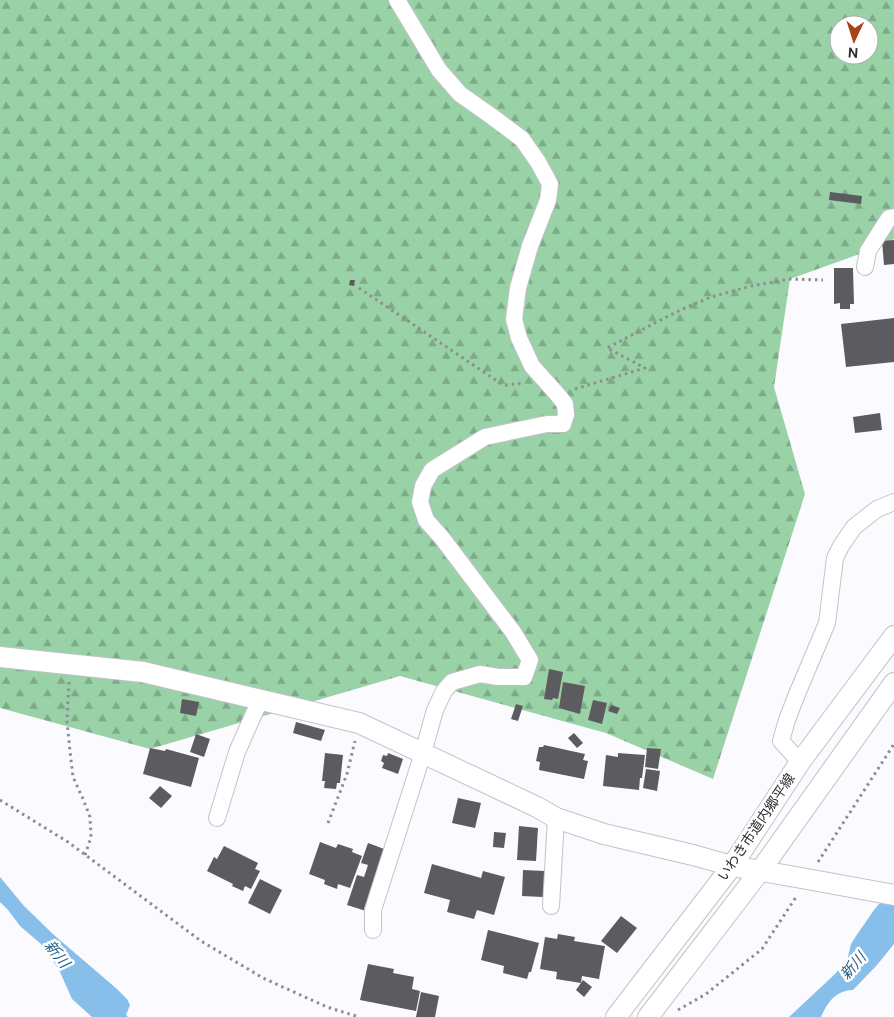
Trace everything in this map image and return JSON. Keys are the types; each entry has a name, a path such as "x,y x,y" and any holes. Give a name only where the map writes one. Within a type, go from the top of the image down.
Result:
{"street":[{"path":"373,930 373,910 423,754 435,710 444,691 452,682 480,674 498,677 524,677 530,660 507,624 442,538 426,520 420,502 423,486 432,470 485,437 547,424 563,424 566,415 565,404 532,366 519,338 514,319 518,288 530,246 548,200 550,184 522,139 460,94 438,70 397,0"},
{"path":"865,267 868,250 888,218 894,217"},
{"path":"800,762 781,741 797,694 827,623 835,558 854,527 877,509 894,502"},
{"name":"いわき市道内郷平線","path":"622,1009 732,866 800,762 894,636"},
{"path":"0,657 143,672 359,723 556,818 604,834 732,866 894,895"},
{"name":"いわき市道内郷平線","path":"648,1017 760,871 894,683"},
{"path":"217,818 238,752 260,700"},
{"path":"551,906 556,818"}],"path":[{"path":"557,394 645,368 606,348 676,312 711,297 752,286 790,279 823,280"},
{"path":"359,288 500,383 506,385 522,383 540,376"},
{"path":"70,665 67,721 73,777 90,817 90,837 85,855"},
{"path":"328,823 347,774 359,723"},
{"path":"0,800 68,842 202,941 264,978 327,1007 359,1017"}],"green space":[{"path":"0,0 894,0 894,239 868,251 790,279 774,387 805,494 713,779 606,733 400,676 150,749 0,708"}],"water":[{"name":"新川","path":"0,877 24,906 54,935 127,999 130,1005 126,1015 128,1017 92,1017 72,999 60,972 41,944 20,926 0,902"},
{"name":"新川","path":"894,886 894,944 853,990 841,993 833,998 821,1017 789,1017 847,961 851,944 856,936"}],"building":[{"path":"830,192 862,196 861,204 829,200"},
{"path":"894,240 894,264 884,265 882,241"},
{"path":"834,268 853,268 854,304 850,304 850,309 840,309 840,303 834,304"},
{"path":"350,280 355,280 354,286 349,285"},
{"path":"894,318 894,362 846,367 841,324"},
{"path":"880,413 882,430 855,433 853,417"},
{"path":"549,669 563,672 558,699 544,699"},
{"path":"563,682 585,686 580,714 559,708"},
{"path":"182,699 199,702 196,716 180,713"},
{"path":"593,700 607,703 602,724 588,720"},
{"path":"516,704 523,706 518,721 511,719"},
{"path":"611,705 620,708 617,714 608,711"},
{"path":"296,722 325,730 321,741 293,733"},
{"path":"574,733 583,743 577,748 568,738"},
{"path":"196,734 210,739 204,757 190,752"},
{"path":"544,745 585,754 583,760 588,761 584,779 539,770 540,762 536,761 539,747"},
{"path":"150,748 165,751 166,749 199,758 191,787 143,774"},
{"path":"647,748 661,749 658,769 645,767"},
{"path":"325,753 343,755 340,783 337,783 336,789 324,788 325,781 322,781"},
{"path":"388,753 403,759 398,774 382,768 384,763 381,761 383,755 387,756"},
{"path":"618,753 645,755 639,790 603,786 606,755 618,757"},
{"path":"646,769 660,771 657,791 643,788"},
{"path":"160,786 172,796 161,808 149,798"},
{"path":"458,798 481,803 475,828 452,823"},
{"path":"519,826 538,828 536,861 517,860"},
{"path":"494,832 506,833 504,848 493,847"},
{"path":"320,842 336,848 338,844 353,849 352,852 362,856 350,888 338,884 337,889 324,884 325,880 309,874"},
{"path":"368,843 387,850 366,911 347,905 357,875 364,877 368,865 361,863"},
{"path":"224,846 258,863 255,869 260,871 251,889 245,886 243,891 207,871 214,857 217,859"},
{"path":"432,864 481,878 483,871 505,877 494,915 477,910 474,919 447,912 450,900 424,893"},
{"path":"523,870 545,871 543,897 522,896"},
{"path":"260,879 282,890 270,914 248,903"},
{"path":"621,916 637,928 617,953 601,941"},
{"path":"488,930 539,943 531,972 529,972 527,979 503,973 504,966 481,960"},
{"path":"558,934 575,937 574,941 605,946 599,979 582,976 581,983 556,979 557,972 540,969 545,937 557,939"},
{"path":"368,964 394,969 393,973 414,977 412,989 420,991 416,1011 360,1000"},
{"path":"583,980 592,987 584,997 576,990"},
{"path":"421,992 439,996 435,1017 416,1017"}]}
